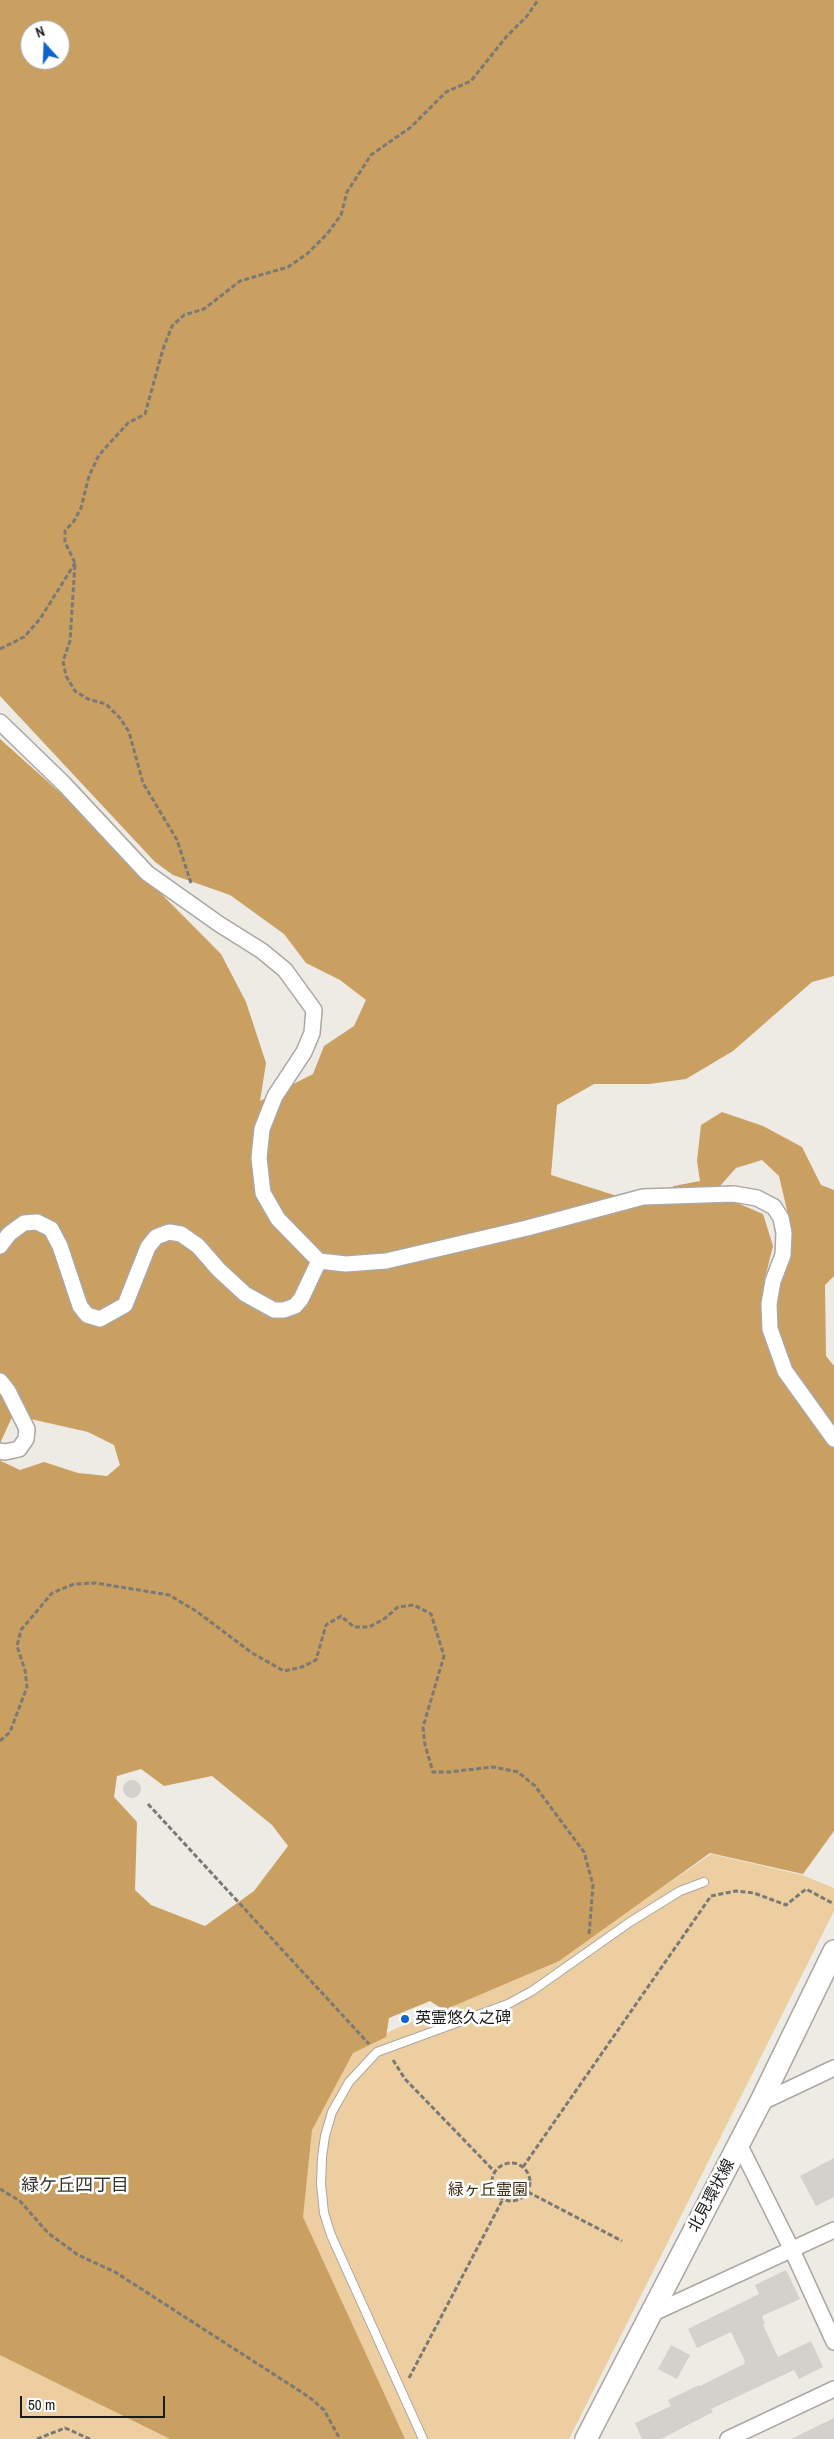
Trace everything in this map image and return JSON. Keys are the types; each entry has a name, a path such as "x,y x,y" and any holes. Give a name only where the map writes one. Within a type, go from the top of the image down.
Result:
{"main road":[{"name":"北見環状線","path":"586,2439 760,2103 834,1951"}],"street":[{"path":"0,722 70,790 147,873 219,924 262,951 285,970 314,1010 312,1032 304,1052 275,1096 262,1129 259,1158 263,1193 275,1212 319,1261 346,1264 386,1261 527,1228 643,1197 734,1194 757,1198 774,1207 781,1218 784,1233 783,1255 773,1281 769,1304 770,1329 785,1371 834,1439"},
{"path":"0,1246 9,1234 24,1223 37,1222 51,1229 60,1246 80,1306 87,1316 100,1319 125,1305 148,1247 156,1237 169,1232 181,1234 198,1246 244,1294 274,1310 284,1310 295,1306 301,1299 319,1261"},
{"path":"0,1381 8,1391 27,1429 26,1439 19,1449 5,1452 0,1451"},
{"path":"760,2103 834,2068"},
{"path":"739,2144 792,2250 834,2342"},
{"path":"649,2315 834,2230"},
{"path":"728,2439 834,2389"}],"lane":[{"path":"423,2439 331,2235 324,2213 321,2184 325,2136 332,2112 349,2082 377,2052 508,2004 539,1986 680,1890 704,1882"}],"path":[{"path":"186,900 192,883 187,865 177,840 143,783 129,732 120,718 106,704 88,699 75,691 66,676 63,661 70,641 75,562 65,542 65,531 74,521 81,508 88,476 99,455 128,423 145,414 172,326 184,315 204,309 240,281 288,267 307,254 327,234 341,214 347,192 371,155 411,127 446,92 470,81 506,37 527,16 538,0"},
{"path":"0,649 24,637 40,619 75,562"},
{"path":"0,1741 10,1732 27,1687 25,1670 17,1646 20,1630 52,1593 74,1584 96,1583 169,1595 196,1612 252,1654 284,1671 302,1667 316,1660 326,1625 341,1616 354,1627 369,1627 384,1619 398,1607 414,1605 432,1614 444,1656 423,1727 425,1745 433,1772 493,1767 518,1772 536,1786 584,1852 593,1885 588,1951"},
{"path":"148,1804 377,2052"},
{"path":"704,1882 711,1896"},
{"path":"523,2167 711,1896 736,1891 754,1893 786,1905 806,1889 834,1904"},
{"path":"386,2049 406,2079 495,2172"},
{"path":"507,2163 514,2163 523,2167 530,2177 528,2192 516,2201 503,2199 492,2186 495,2172 507,2163"},
{"path":"0,2189 20,2202 48,2233 78,2255 115,2272 309,2396 324,2410 340,2439"},
{"path":"528,2192 622,2241"},
{"path":"401,2393 503,2199"},
{"path":"37,2439 65,2428 90,2439"}],"green space":[{"name":"緑ヶ丘霊園","path":"711,1854 802,1875 834,1888 834,1911 569,2439 402,2439 298,2220 307,2126 351,2048 556,1960"},
{"path":"0,2354 204,2439 0,2439"}],"shaded area":[{"path":"0,0 834,0 834,976 812,982 733,1051 686,1079 649,1084 594,1084 557,1105 551,1175 642,1204 674,1186 700,1181 697,1161 701,1125 722,1112 763,1126 802,1147 821,1185 834,1190 834,1276 825,1285 826,1356 834,1366 834,1831 803,1874 710,1853 559,1961 444,2010 430,2001 389,2018 386,2037 353,2053 312,2130 303,2217 405,2439 170,2439 0,2355 0,739 66,798 221,954 246,1002 266,1063 260,1101 313,1074 324,1046 354,1026 366,1000 340,980 306,963 284,934 230,895 173,875 155,862 0,696","holes":["762,1160 779,1176 790,1223 790,1256 784,1277 765,1278 773,1246 763,1214 735,1202 720,1186 736,1168","13,1415 88,1432 114,1445 120,1465 107,1476 78,1473 44,1462 20,1470 1,1461 1,1441","141,1769 164,1786 212,1776 272,1825 288,1846 254,1891 205,1926 151,1905 135,1890 137,1822 114,1797 117,1776"]}],"building":[{"path":"132,1780 138,1783 141,1789 138,1795 132,1798 126,1795 123,1789 126,1783"},
{"path":"834,2158 834,2197 816,2206 800,2176"},
{"path":"786,2270 800,2299 762,2316 765,2324 763,2325 778,2357 811,2341 823,2367 799,2379 794,2370 711,2409 713,2412 661,2439 642,2439 635,2423 671,2406 668,2400 744,2364 745,2361 731,2332 697,2348 688,2329 759,2294 755,2285"},
{"path":"671,2345 690,2355 677,2379 658,2369"},
{"path":"834,2418 834,2439 791,2439"}],"place":[{"name":"英霊悠久之碑","path":"405,2019"}],"district":[{"name":"緑ケ丘四丁目","path":"75,2186"}]}
